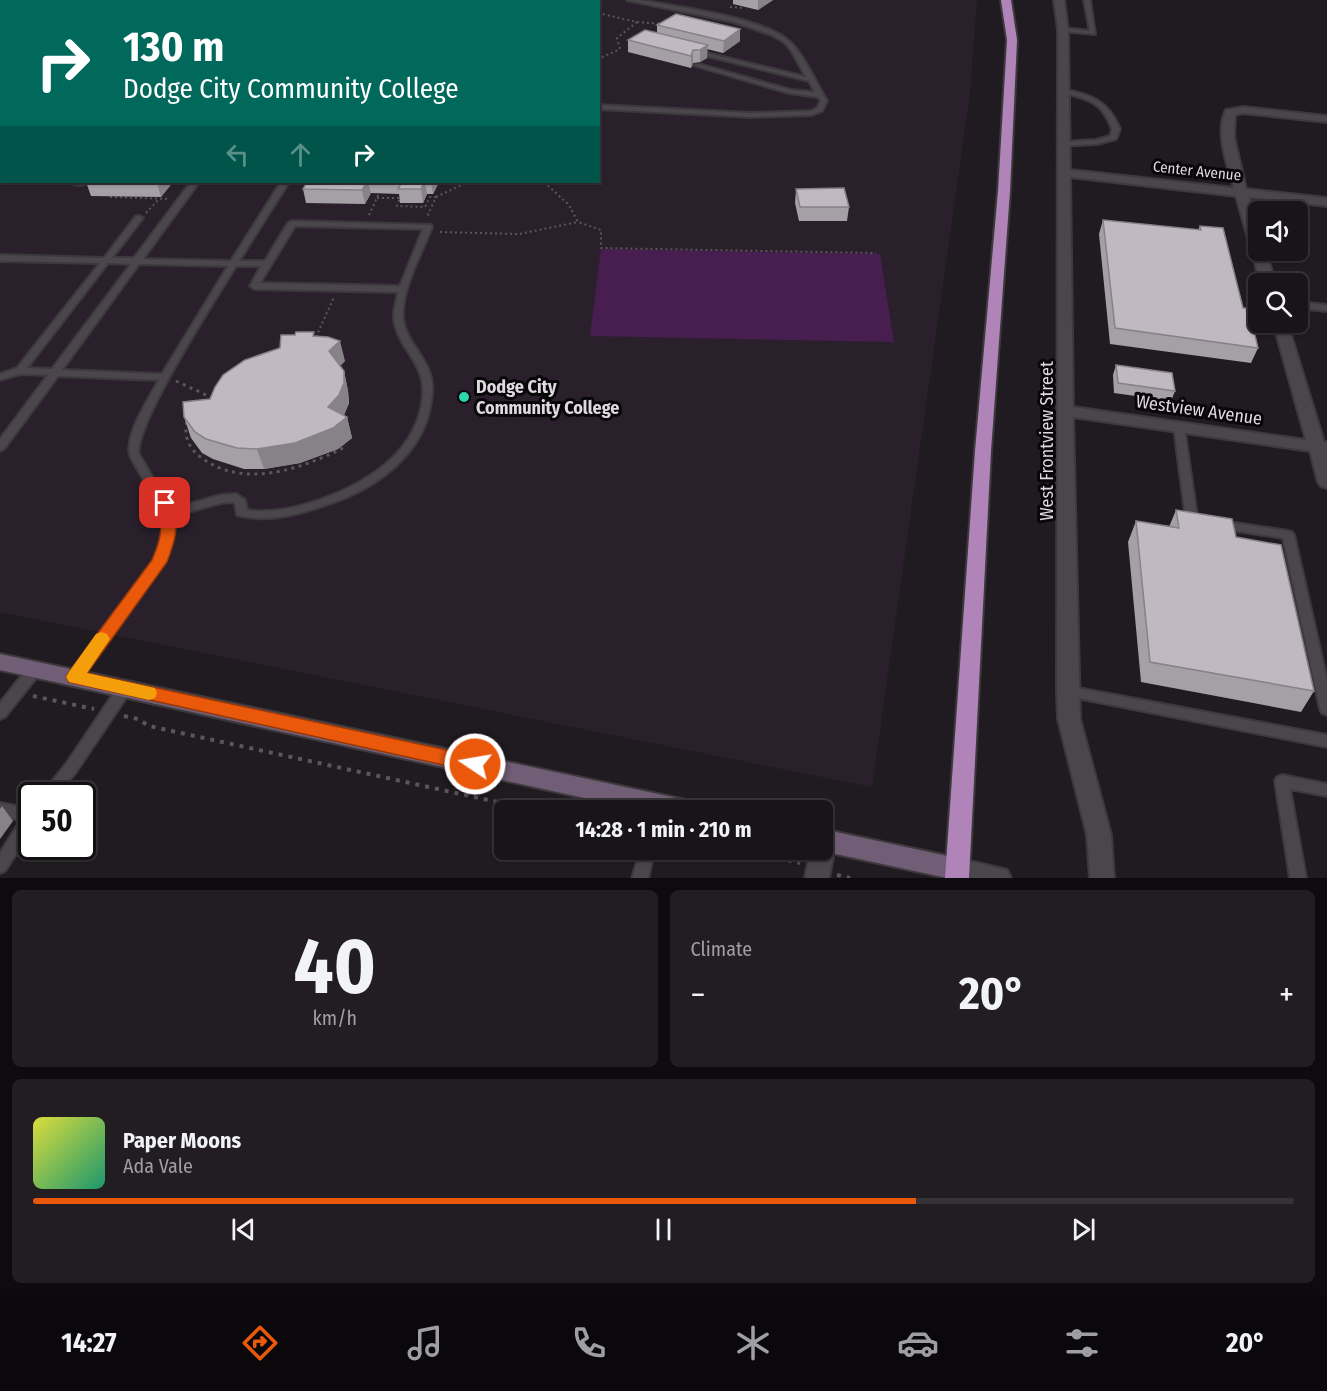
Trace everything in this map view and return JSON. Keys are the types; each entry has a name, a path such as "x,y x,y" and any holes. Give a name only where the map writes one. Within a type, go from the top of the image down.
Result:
{"highway":[{"path":"957,874 983,451 1004,191 1012,40 1006,0"}],"main road":[{"path":"0,662 629,800"},
{"path":"833,843 957,874"}],"street":[{"name":"West Frontview Street","path":"1059,0 1063,30 1067,691 1071,729 1099,835 1102,878"},
{"path":"1248,212 1227,139 1226,117 1230,112 1243,110 1327,119"},
{"name":"Center Avenue","path":"1063,173 1327,202"},
{"path":"1284,333 1322,448 1327,482"},
{"name":"Westview Avenue","path":"1066,411 1322,448"},
{"path":"957,874 999,878"}],"lane":[{"path":"600,107 751,115 811,113 819,111 823,106 824,100 788,42 774,32 753,25 630,0"},
{"path":"665,8 670,0"},
{"path":"1063,30 1093,33 1087,0"},
{"path":"688,50 811,80"},
{"path":"696,65 791,92 820,95"},
{"path":"1062,91 1091,98 1108,109 1116,129 1113,137 1097,142 1063,144"},
{"path":"0,447 194,183"},
{"path":"75,677 159,562 167,543 170,524 165,503 144,474 133,450 136,432 165,377 284,183"},
{"path":"0,377 20,371 139,218"},
{"path":"168,514 221,499 236,498 241,503 241,512 251,515 281,513 343,496 367,483 407,449 418,431 428,394 427,376 400,327 399,311 403,289 420,246 424,229 292,223 254,286 403,289"},
{"path":"0,258 266,264"},
{"path":"1308,306 1327,308"},
{"path":"0,371 165,377"},
{"path":"1179,427 1192,520 1287,535 1327,709"},
{"path":"0,713 35,669"},
{"path":"59,782 71,768 124,688"},
{"path":"1067,691 1327,741"},
{"path":"1298,878 1282,781 1327,790"},
{"path":"0,810 18,813"},
{"path":"0,866 18,838"},
{"path":"640,878 645,860"}],"path":[{"path":"600,14 637,22 665,24"},
{"path":"600,18 606,15"},
{"path":"600,58 620,49 617,38 637,22"},
{"path":"377,198 400,198 397,206 425,207 430,197 450,192 466,183"},
{"path":"545,183 569,205 578,222"},
{"path":"364,225 381,190"},
{"path":"436,197 424,229 519,234 578,222 601,230 601,248 876,253"},
{"path":"110,198 176,199"},
{"path":"139,218 159,198"},
{"path":"312,348 338,287"},
{"path":"181,373 176,381 220,400"},
{"path":"195,421 186,422 186,439 190,448 200,458 216,468 233,472 252,474 298,469 325,459 347,446"},
{"path":"17,692 138,719 149,726 494,801"},
{"path":"789,860 817,874 850,878"}],"shaded area":[{"name":"Dodge City Community College","path":"600,0 977,0 970,93 872,787 0,612 0,183 600,183"},
{"path":"601,249 880,254 894,342 590,336"}],"building":[{"path":"676,14 740,29 724,41 657,25"},
{"path":"645,30 708,45 700,50 693,50 691,56 628,40"},
{"path":"306,183 366,183 362,190 303,189"},
{"path":"401,183 424,183 421,189 398,189"},
{"path":"844,188 849,207 800,207 796,189"},
{"path":"1103,220 1201,230 1200,226 1223,228 1243,308 1246,308 1248,333 1254,333 1258,348 1115,328"},
{"path":"296,332 314,332 313,336 340,341 329,351 344,371 344,383 339,395 328,407 347,417 333,428 295,443 257,449 237,448 206,439 195,432 184,417 183,402 210,399 223,375 245,360 280,348 281,335 295,335"},
{"path":"1116,365 1172,373 1175,391 1118,383"},
{"path":"1176,510 1232,519 1236,537 1281,545 1314,691 1150,662 1136,521 1179,528"}],"slow traffic":[{"path":"101,639 75,677 149,693"}],"place":[{"name":"Dodge City Community College","path":"464,397"}],"route":[{"path":"165,503 170,524 167,543 159,562 75,677 475,764"}]}
